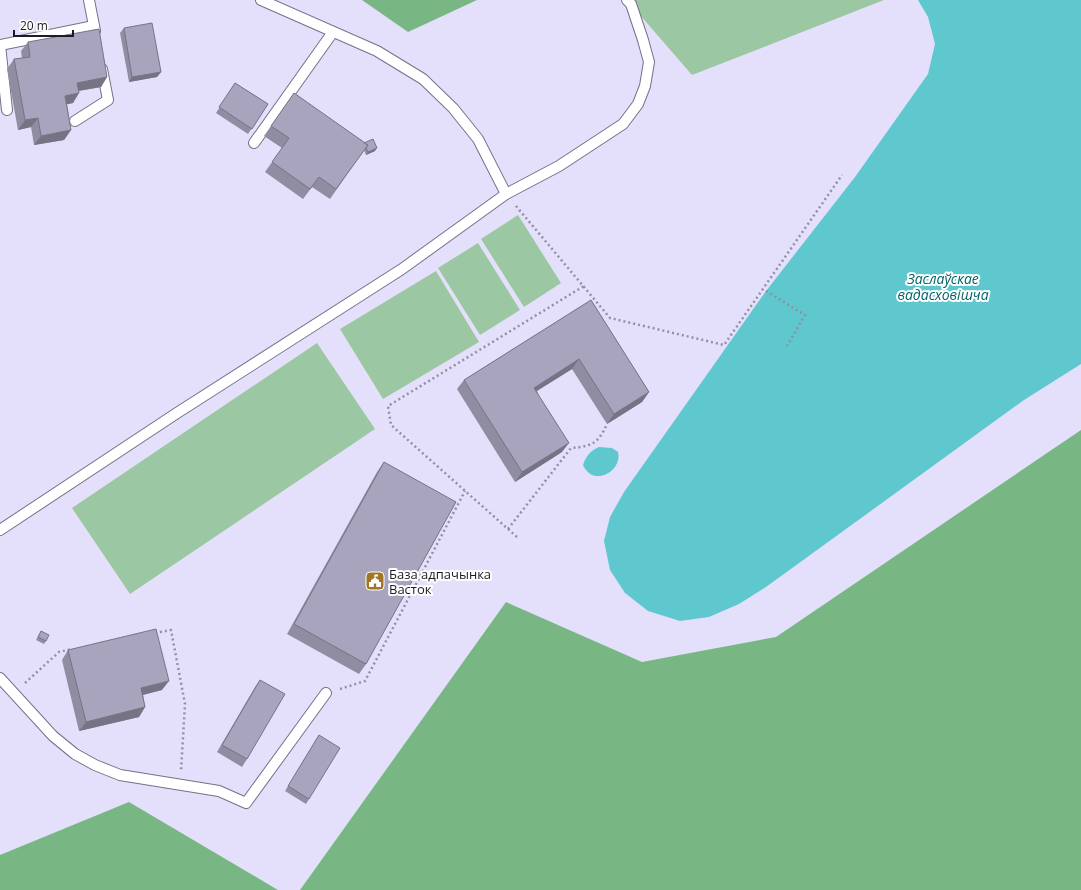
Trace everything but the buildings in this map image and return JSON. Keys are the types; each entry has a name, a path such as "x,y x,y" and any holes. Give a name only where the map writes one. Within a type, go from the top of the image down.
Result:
{"lane":[{"path":"89,0 97,41"},
{"path":"261,0 377,51 423,79 453,108 478,139 506,194"},
{"path":"0,530 177,413 402,270 506,194 558,166 623,124 638,104 645,86 648,62 643,40 629,1"},
{"path":"7,110 0,45 94,26"},
{"path":"254,143 333,32"},
{"path":"75,121 108,100 100,56"},
{"path":"0,678 53,736 75,754 95,765 120,774 219,791 246,803 326,694"}],"path":[{"path":"506,194 610,318 724,345 842,175"},
{"path":"517,537 391,425 388,406 584,286"},
{"path":"766,291 805,315 787,346"},
{"path":"508,529 571,448 587,446 601,437 607,424"},
{"path":"326,694 365,681 466,491"},
{"path":"148,634 171,630 185,704 180,784"},
{"path":"14,693 59,652 74,649"}],"shaded area":[{"path":"362,0 477,0 408,32"},
{"path":"627,0 884,0 692,75"},
{"path":"518,215 561,283 524,307 481,239"},
{"path":"478,243 520,310 480,335 438,268"},
{"path":"436,271 479,342 383,399 340,329"},
{"path":"317,343 375,429 130,594 72,508"},
{"path":"1081,430 1081,890 300,890 506,602 642,662 776,637"},
{"path":"129,802 278,890 0,890 0,855"}],"water":[{"name":"Заслаўскае вадасховішча","path":"918,0 1081,0 1081,364 1024,400 766,587 739,604 709,617 680,621 648,611 625,593 610,570 604,541 610,517 624,492 766,291 855,177 928,74 935,44 928,17"},
{"path":"599,447 612,448 618,452 618,459 612,471 600,476 593,475 588,472 583,465 589,454"}],"place":[{"name":"База адпачынка Васток","path":"375,581"}]}
